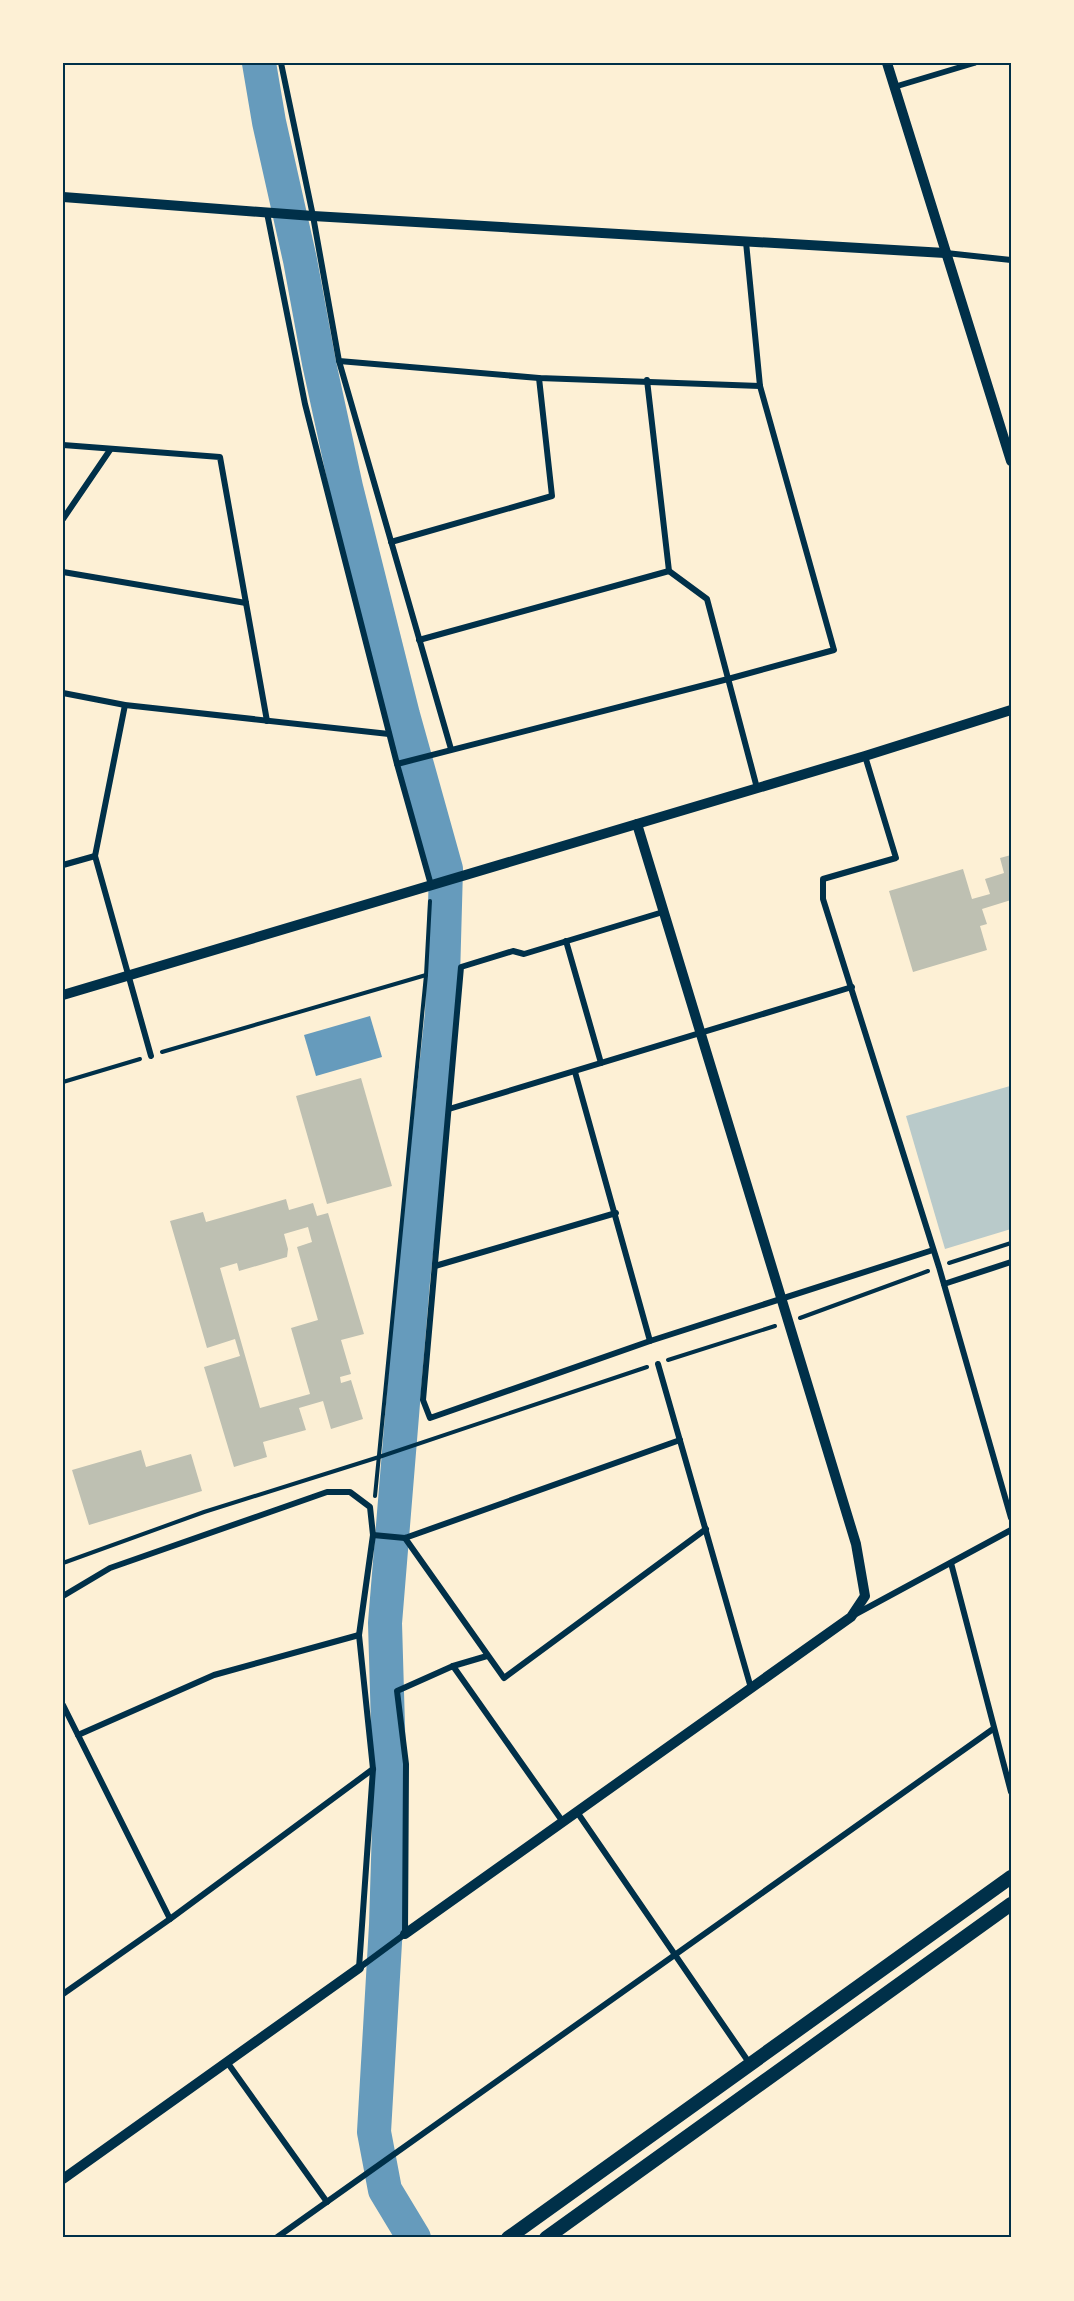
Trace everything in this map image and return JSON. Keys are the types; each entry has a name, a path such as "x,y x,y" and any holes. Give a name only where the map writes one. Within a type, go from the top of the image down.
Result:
{"highway":[{"path":"508,2238 1011,1877"},
{"path":"546,2238 1011,1904"}],"street":[{"path":"280,63 313,216 339,361 451,749"},
{"path":"887,63 1011,461"},
{"path":"894,87 974,63"},
{"path":"63,197 313,216 945,253 1011,260"},
{"path":"267,213 305,404 389,734 431,885"},
{"path":"397,764 834,650 760,386 746,242"},
{"path":"339,361 539,378 647,380 760,386"},
{"path":"391,542 552,496 539,378"},
{"path":"647,380 669,571 707,600 757,788"},
{"path":"63,445 220,457 267,721"},
{"path":"63,519 110,450"},
{"path":"419,640 669,571"},
{"path":"63,572 246,603"},
{"path":"63,693 125,705 389,734"},
{"path":"125,705 95,856 151,1056"},
{"path":"63,994 865,756 1011,710"},
{"path":"865,756 896,858 824,879 823,899 939,1267 1011,1518"},
{"path":"636,824 856,1544 865,1596 851,1617"},
{"path":"63,866 95,856"},
{"path":"663,912 524,954 513,951 461,967 423,1400 430,1418 650,1341 933,1250"},
{"path":"566,941 601,1063"},
{"path":"449,1109 852,987"},
{"path":"575,1072 650,1341"},
{"path":"435,1266 616,1213"},
{"path":"944,1284 1011,1262"},
{"path":"658,1364 751,1688"},
{"path":"375,1535 402,1538 680,1440"},
{"path":"63,1596 110,1568 327,1491 350,1491 370,1507 375,1535 359,1635 373,1769 359,1968"},
{"path":"402,1538 504,1678 706,1529"},
{"path":"63,2179 851,1617 1011,1530"},
{"path":"951,1563 1011,1792"},
{"path":"78,1735 214,1675 359,1635"},
{"path":"405,1934 406,1764 397,1691 453,1666 487,1656"},
{"path":"453,1666 563,1822"},
{"path":"63,1705 170,1919"},
{"path":"276,2238 993,1729"},
{"path":"63,1994 170,1919 373,1769"},
{"path":"577,1812 750,2064"},
{"path":"227,2061 327,2202"}],"path":[{"path":"370,1507 374,1501 379,1457 426,975 431,885"},
{"path":"63,1082 426,975"},
{"path":"63,1563 204,1512 379,1457 787,1322 1011,1243"}],"shaded area":[{"path":"1010,1086 1011,1229 945,1249 906,1116"}],"water":[{"path":"370,1016 382,1057 316,1076 304,1035"}],"building":[{"path":"1011,855 1011,900 982,909 987,924 980,926 987,950 913,972 889,891 963,869 972,899 990,894 985,879 1004,873 1000,858"},
{"path":"361,1078 392,1186 327,1204 296,1096"},
{"path":"286,1199 289,1210 313,1203 317,1216 328,1213 364,1334 341,1340 351,1374 340,1377 341,1383 351,1380 363,1419 331,1429 323,1401 299,1408 306,1430 263,1442 267,1457 234,1467 204,1367 240,1356 235,1339 207,1348 170,1221 203,1212 206,1222","holes":["308,1227 312,1242 297,1247 318,1320 291,1328 310,1394 260,1408 220,1268 237,1263 239,1271 287,1257 288,1249 284,1234"]},
{"path":"141,1450 146,1467 191,1454 202,1491 89,1525 72,1470"}],"waterway":[{"path":"259,63 269,122 300,260 319,363 346,487 403,715 446,869 442,1013 413,1281 385,1623 390,1795 386,1925 374,2132 385,2190 414,2238"}]}
